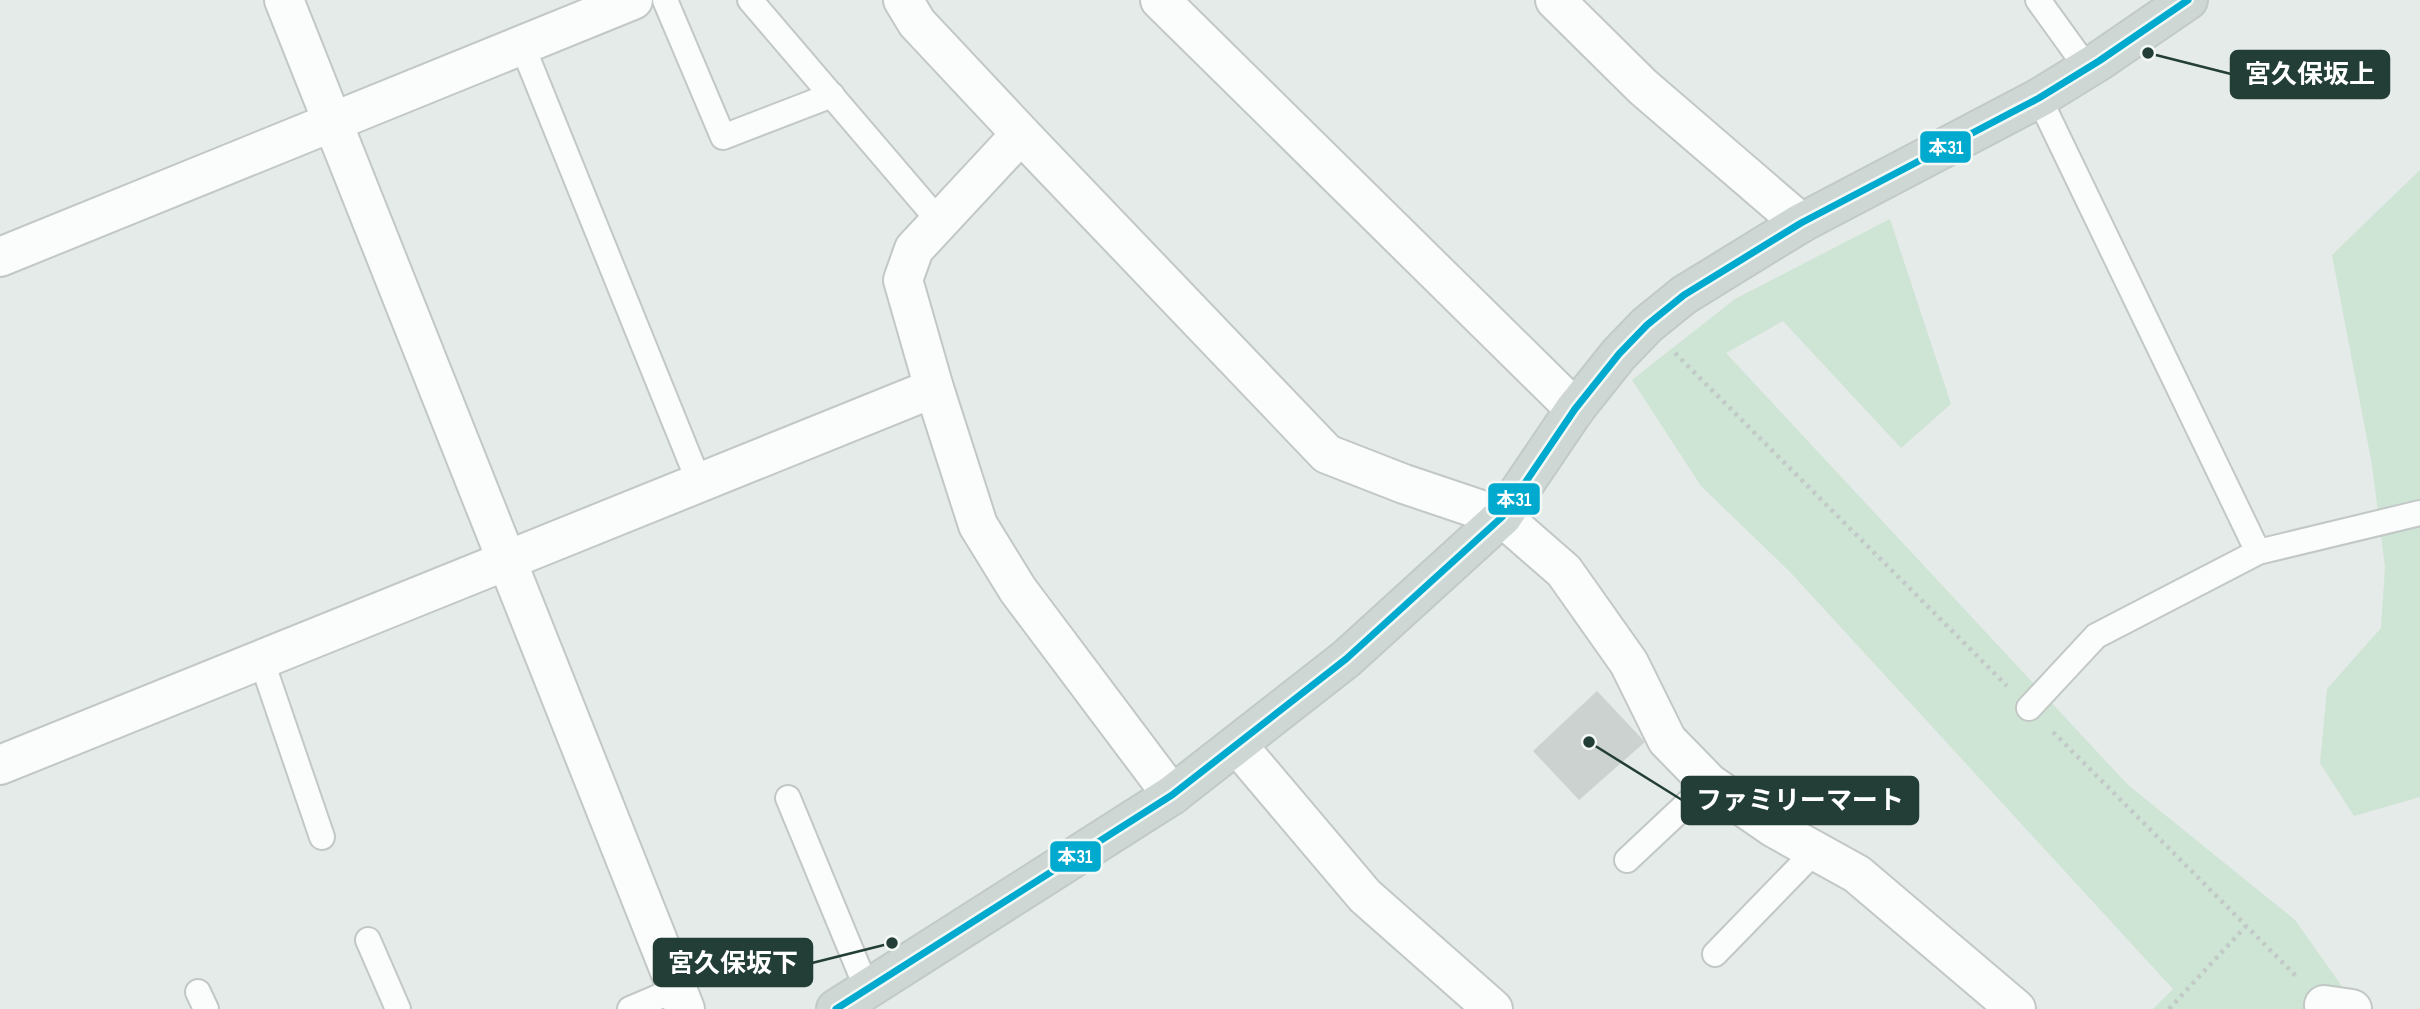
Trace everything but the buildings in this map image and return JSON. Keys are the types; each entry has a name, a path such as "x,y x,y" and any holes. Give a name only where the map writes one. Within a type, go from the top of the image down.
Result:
{"main road":[{"path":"852,999 1172,795 1346,659 1502,517 1575,409 1619,354 1647,325 1684,295 1801,223 2039,97 2188,0"}],"street":[{"path":"284,0 681,999"},
{"path":"0,257 633,0"},
{"path":"903,0 917,23 1328,454 1404,484 1502,517 1564,570 1629,663 1667,740 1709,783 1774,828 1857,874 2016,1009"},
{"path":"1160,0 1575,409"},
{"path":"1555,0 1643,87 1801,223"},
{"path":"1021,134 914,249 903,280 978,525 1018,590 1172,795"},
{"path":"0,765 934,388"},
{"path":"1238,746 1365,896 1493,1009"}],"lane":[{"path":"665,0 723,136 832,96"},
{"path":"750,0 939,222"},
{"path":"2038,0 2087,68"},
{"path":"522,45 699,482"},
{"path":"2039,97 2258,552"},
{"path":"2029,708 2096,636 2258,552 2420,513"},
{"path":"261,659 322,837"},
{"path":"1627,860 1709,783"},
{"path":"788,798 852,999"},
{"path":"1715,954 1815,851"},
{"path":"368,940 398,1009"},
{"path":"630,1009 681,999"}],"path":[{"path":"1647,325 2246,926 2338,1007"},
{"path":"2169,1009 2246,926"}],"green space":[{"path":"2420,170 2420,797 2354,816 2320,763 2327,689 2381,628 2385,567 2372,465 2332,255"},
{"path":"1890,219 1951,404 1901,448 1783,321 1726,353 2128,785 2295,920 2358,1009 2153,1009 2173,989 1791,573 1701,486 1632,380 1735,299"}],"transit line":[{"name":"本31","path":"836,1009 1172,795 1346,659 1502,517 1575,409 1619,354 1647,325 1684,295 1801,223 2039,98 2188,0"}],"place":[{"name":"宮久保坂上","path":"2148,53"},
{"name":"ファミリーマート","path":"1589,742"},
{"name":"宮久保坂下","path":"892,943"}]}
